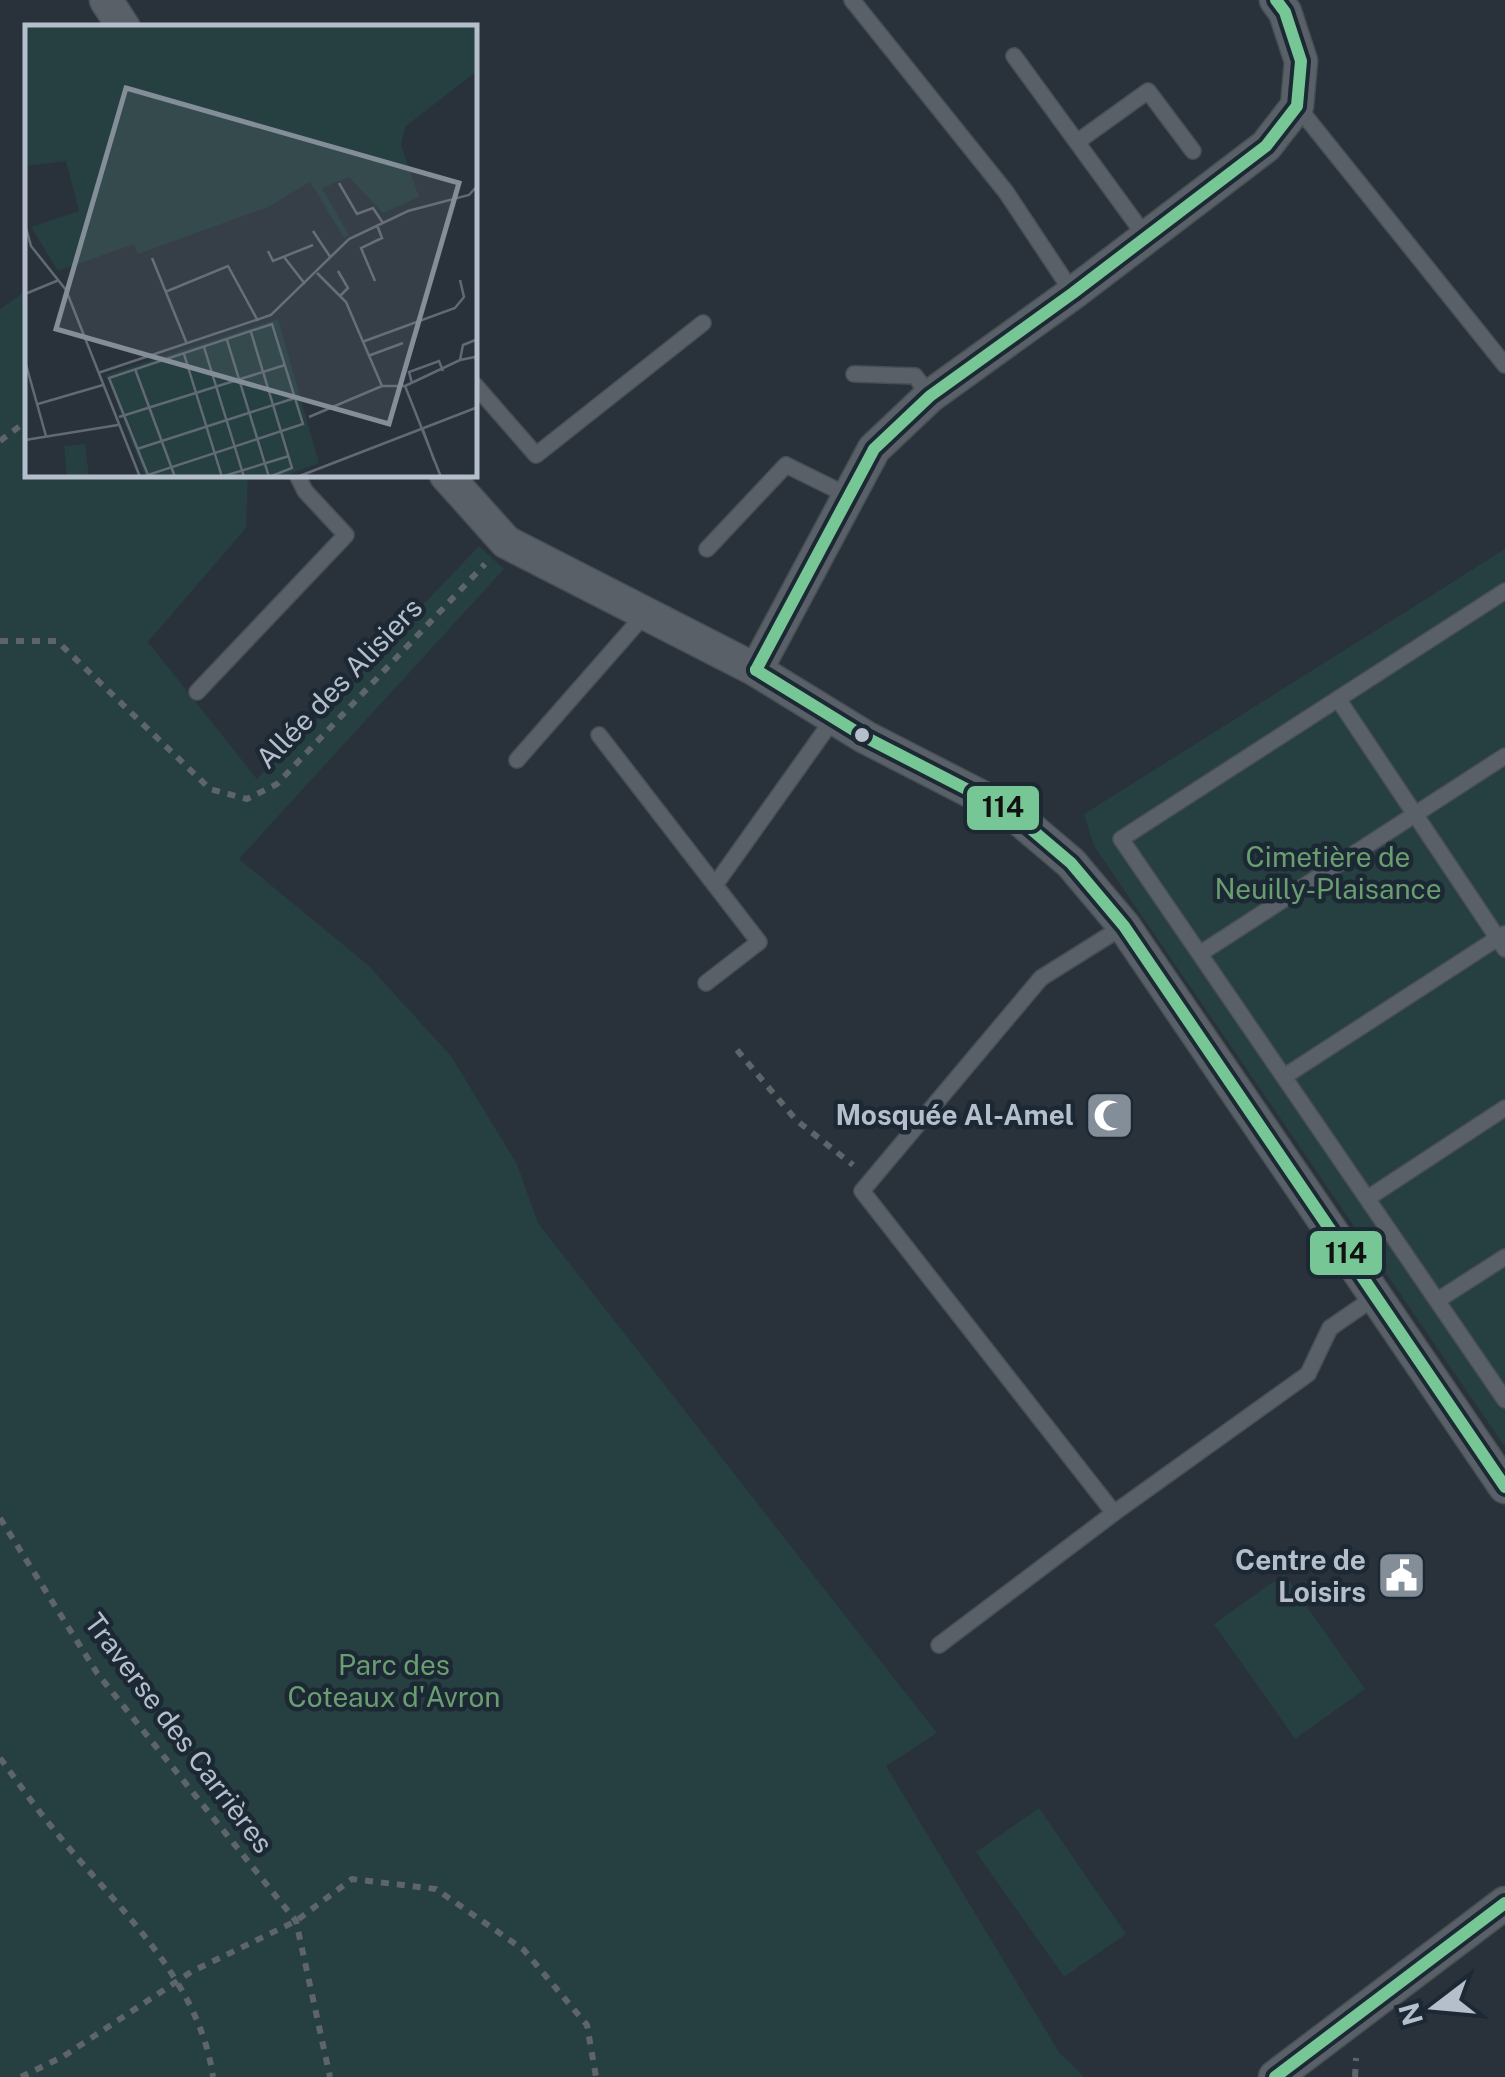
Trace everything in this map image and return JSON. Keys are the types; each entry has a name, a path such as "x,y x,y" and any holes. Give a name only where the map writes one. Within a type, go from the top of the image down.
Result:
{"street":[{"path":"106,0 122,25"},
{"path":"756,670 874,449 930,396 1073,294 1266,146 1296,106 1301,61 1285,12 1276,0"},
{"path":"449,478 506,542 756,670 865,737 1010,812 1071,862 1124,926 1505,1488"},
{"path":"1275,2077 1505,1902"}],"lane":[{"path":"852,0 1006,192 1073,294"},
{"path":"1014,56 1146,237"},
{"path":"1077,142 1148,90 1193,151"},
{"path":"1296,106 1505,365"},
{"path":"478,387 536,455 703,322"},
{"path":"854,374 915,376 930,396"},
{"path":"707,549 786,465 849,496"},
{"path":"197,692 346,536 299,478"},
{"path":"1505,591 1122,839 1505,1400"},
{"path":"517,760 645,614"},
{"path":"1285,1076 1503,940 1338,699"},
{"path":"715,885 834,718"},
{"path":"600,735 758,942 706,983"},
{"path":"1201,953 1505,756"},
{"path":"1114,1513 862,1191 1041,978 1124,926"},
{"path":"1368,1198 1505,1108"},
{"path":"1438,1300 1505,1257"},
{"path":"939,1644 1308,1374 1330,1328 1375,1297"}],"path":[{"path":"0,441 25,422"},
{"name":"Allée des Alisiers","path":"0,640 56,641 210,789 247,799 277,784 506,542"},
{"path":"738,1050 796,1120 872,1179"},
{"name":"Traverse des Carrières","path":"0,1518 97,1673 296,1921"},
{"path":"0,1758 172,1976 193,2011 210,2059 212,2077"},
{"path":"21,2077 64,2056 191,1972 296,1921 352,1879 436,1888 524,1950 587,2025 596,2077"},
{"path":"296,1921 330,2077"}],"green space":[{"name":"Parc des Coteaux d'Avron","path":"25,291 25,478 248,478 246,528 148,642 257,779 479,546 504,569 239,859 369,966 451,1056 517,1164 538,1223 937,1733 886,1766 1059,2052 1084,2077 0,2077 0,309"},
{"name":"Cimetière de Neuilly-Plaisance","path":"1505,549 1505,1447 1094,846 1084,814"},
{"path":"1284,1574 1365,1689 1295,1739 1214,1624"},
{"path":"1039,1808 1126,1934 1064,1977 976,1852"}],"transit line":[{"name":"114","path":"756,670 874,449 930,396 1266,146 1297,106 1301,61 1285,12 1276,0"},
{"name":"114","path":"756,670 865,737 1011,812 1071,863 1124,926 1505,1487"},
{"name":"114","path":"1275,2077 1505,1903"}],"place":[{"name":"Mosquée Al-Amel","path":"1109,1115"},
{"name":"Centre de Loisirs","path":"1401,1576"}]}
